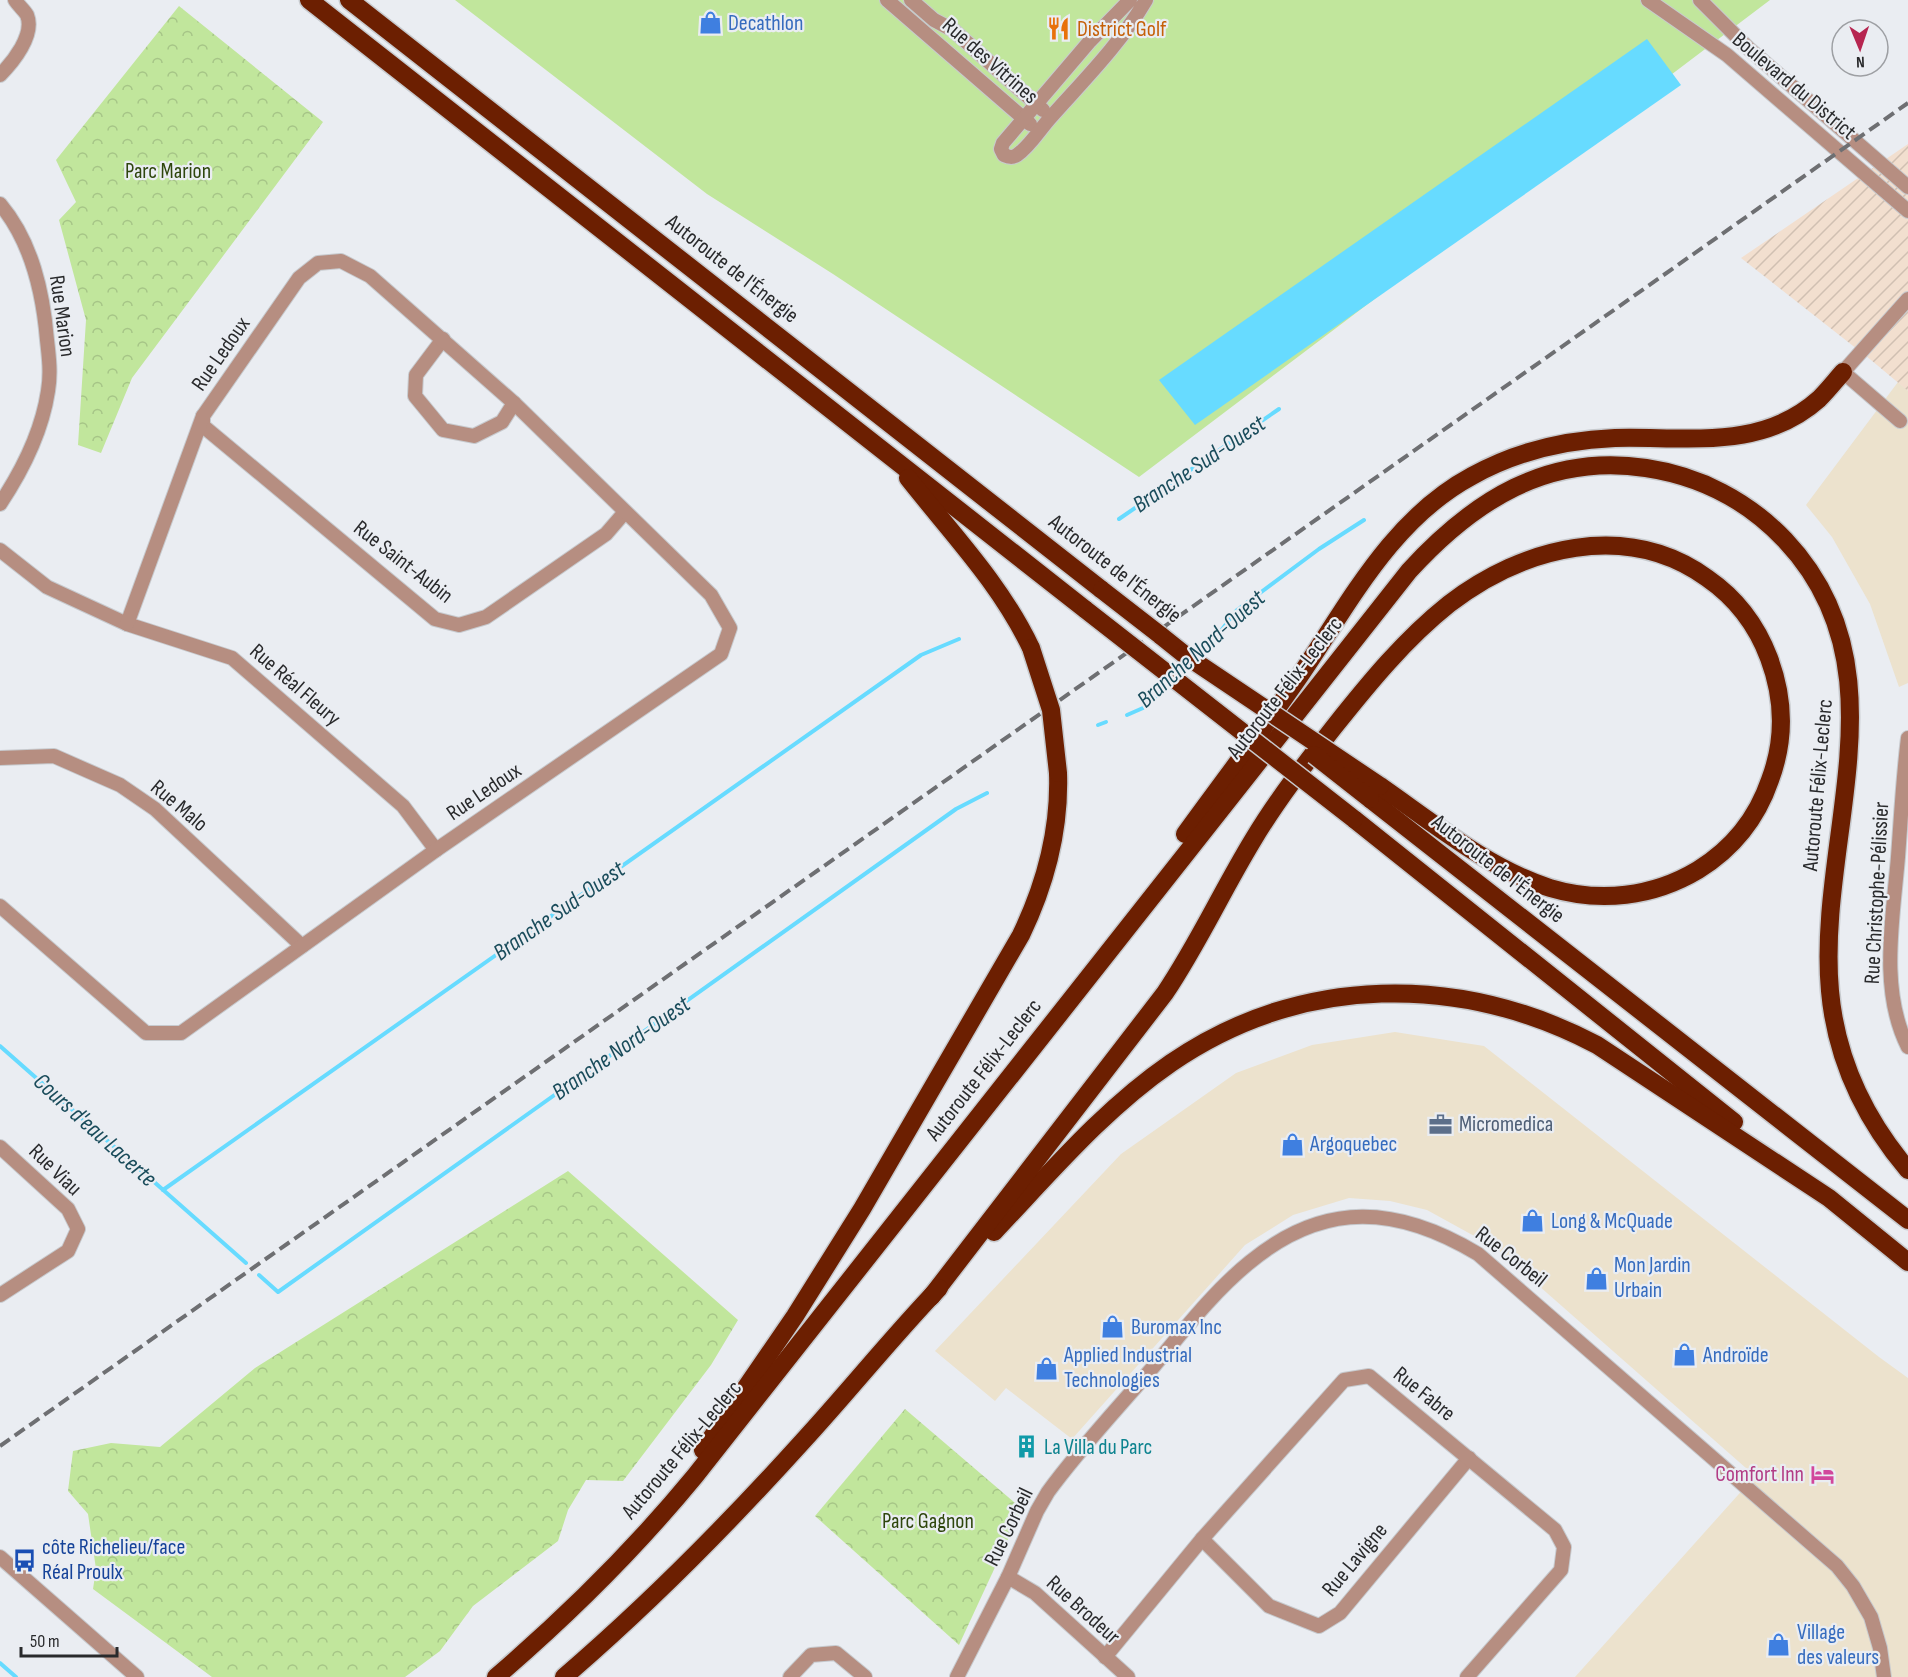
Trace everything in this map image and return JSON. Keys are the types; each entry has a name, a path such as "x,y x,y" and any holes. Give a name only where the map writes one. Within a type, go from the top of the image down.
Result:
{"highway":[{"path":"309,0 1354,819 1908,1262"},
{"name":"Autoroute de l'Énergie","path":"349,0 1102,590 1185,654 1375,793 1908,1220"},
{"path":"1013,1071 1290,689 1374,565 1406,527 1434,501 1461,482 1491,466 1558,444 1615,438 1721,438 1769,429 1809,407 1843,372"},
{"path":"643,1535 795,1316 890,1163 1013,949 1035,904 1048,865 1057,818 1058,773 1053,718 1045,686 1031,648 1016,617 995,584 888,454"},
{"name":"Autoroute Félix-Leclerc","path":"496,1677 562,1618 673,1503 1388,596 1438,540 1485,504 1528,481 1577,468 1613,465 1662,471 1698,481 1730,496 1782,537 1805,564 1822,592 1836,623 1849,676 1851,712 1848,762 1829,923 1828,964 1831,1005 1840,1047 1857,1092 1878,1130 1908,1170"},
{"path":"931,1297 1165,993 1189,957 1254,837 1301,769 1391,659 1450,603 1496,573 1542,554 1594,545 1644,549 1692,568 1733,600 1760,638 1775,678 1780,705 1780,741 1772,776 1757,810 1735,839 1714,859 1689,875 1655,889 1632,895 1597,896 1567,892 1538,884 1480,855 1375,793"},
{"path":"564,1677 636,1613 724,1526 802,1443 931,1297 1073,1150 1132,1094 1167,1066 1213,1038 1261,1017 1306,1004 1362,994 1405,993 1454,997 1506,1007 1560,1027 1623,1060 1829,1198"}],"street":[{"path":"0,75 9,66 27,35 27,16 15,0"},
{"name":"Rue des Vitrines","path":"887,0 1039,131"},
{"name":"Rue des Vitrines","path":"911,0 934,20 953,30 1051,117"},
{"path":"1130,0 1090,41 1002,144 1001,149 1004,155 1010,157 1016,155 1039,131 1099,64 1139,13 1146,0"},
{"name":"Boulevard du District","path":"1648,0 1727,55 1908,211"},
{"name":"Boulevard du District","path":"1700,0 1748,48 1908,187"},
{"name":"Rue Marion","path":"0,204 11,217 34,266 44,304 49,358 48,389 42,416 27,457 0,504"},
{"name":"Rue Ledoux","path":"0,906 146,1033 181,1032 436,850 721,654 730,628 711,595 514,403 370,276 341,261 318,263 299,278 203,416 128,624"},
{"path":"1900,421 1843,372 1908,299"},
{"path":"443,339 416,375 415,396 443,430 474,436 502,422 514,403"},
{"name":"Rue Saint-Aubin","path":"203,416 203,426 435,619 459,625 486,617 606,534 625,512"},
{"name":"Rue Réal Fleury","path":"0,550 47,587 128,624 232,658 403,806 436,850"},
{"name":"Rue Christophe-Pélissier","path":"1908,738 1891,961 1895,1006 1899,1025 1908,1047"},
{"name":"Rue Malo","path":"0,758 54,756 120,785 155,809 302,946"},
{"name":"Rue Viau","path":"0,1147 68,1209 78,1229 68,1251 0,1295"},
{"name":"Rue Corbeil","path":"957,1677 1008,1577 1037,1512 1052,1486 1229,1281 1258,1256 1299,1231 1343,1217 1375,1216 1433,1230 1487,1261 1822,1552 1848,1579 1866,1608 1878,1637 1884,1677"},
{"name":"Rue Fabre","path":"1104,1657 1202,1539 1344,1380 1369,1376 1555,1530 1564,1547 1561,1570 1467,1677"},
{"name":"Rue Lavigne","path":"1202,1539 1269,1606 1318,1626 1340,1613 1468,1458"},
{"path":"0,1557 137,1677"},
{"name":"Rue Brodeur","path":"1008,1577 1035,1593 1128,1677"},
{"path":"790,1677 811,1655 836,1653 865,1677"}],"shaded area":[{"path":"1908,144 1908,391 1741,258"},
{"path":"1898,382 1908,391 1908,683 1899,687 1870,604 1832,537 1806,505"},
{"path":"1395,1032 1484,1046 1908,1378 1908,1677 1575,1677 1755,1476 1496,1248 1427,1210 1390,1201 1349,1198 1293,1215 1245,1245 1072,1439 1006,1388 995,1401 935,1351 1121,1154 1236,1073 1312,1045"}],"green space":[{"path":"455,0 1770,0 1139,477 833,274 707,194"},
{"name":"Parc Marion","path":"179,6 323,122 132,378 101,453 78,445 86,320 59,220 76,202 56,160"},
{"path":"568,1171 738,1320 711,1365 623,1481 586,1480 568,1510 558,1541 473,1606 440,1651 405,1677 212,1677 93,1589 96,1569 88,1514 68,1491 73,1451 111,1443 160,1447 255,1368"},
{"name":"Parc Gagnon","path":"905,1409 1022,1509 959,1645 815,1516"}],"water":[{"path":"1647,39 1681,85 1195,425 1159,380"}],"waterway":[{"name":"Branche Sud-Ouest","path":"1119,519 1279,409"},
{"name":"Branche Nord-Ouest","path":"1196,657 1213,641 1237,610 1319,549 1364,520"},
{"name":"Branche Sud-Ouest","path":"163,1190 921,655 959,639"},
{"name":"Branche Nord-Ouest","path":"1127,715 1143,708 1172,682"},
{"name":"Branche Nord-Ouest","path":"1098,725 1106,722"},
{"name":"Branche Nord-Ouest","path":"259,1275 278,1292 956,809 987,793"},
{"name":"Cours d'eau Lacerte","path":"0,1046 246,1263"},
{"path":"0,1663 16,1677"}],"railway":[{"path":"0,1446 1908,103"}],"place":[{"name":"Decathlon","path":"710,23"},
{"name":"District Golf","path":"1059,29"},
{"name":"Micromedica","path":"1441,1124"},
{"name":"Argoquebec","path":"1292,1144"},
{"name":"Long & McQuade","path":"1533,1221"},
{"name":"Mon Jardin Urbain","path":"1596,1278"},
{"name":"Buromax Inc","path":"1113,1327"},
{"name":"Androïde","path":"1685,1355"},
{"name":"Applied Industrial Technologies","path":"1046,1368"},
{"name":"La Villa du Parc","path":"1026,1447"},
{"name":"Comfort Inn","path":"1822,1474"},
{"name":"côte Richelieu/face Réal Proulx","path":"24,1560"},
{"name":"Village des valeurs","path":"1779,1645"}]}
